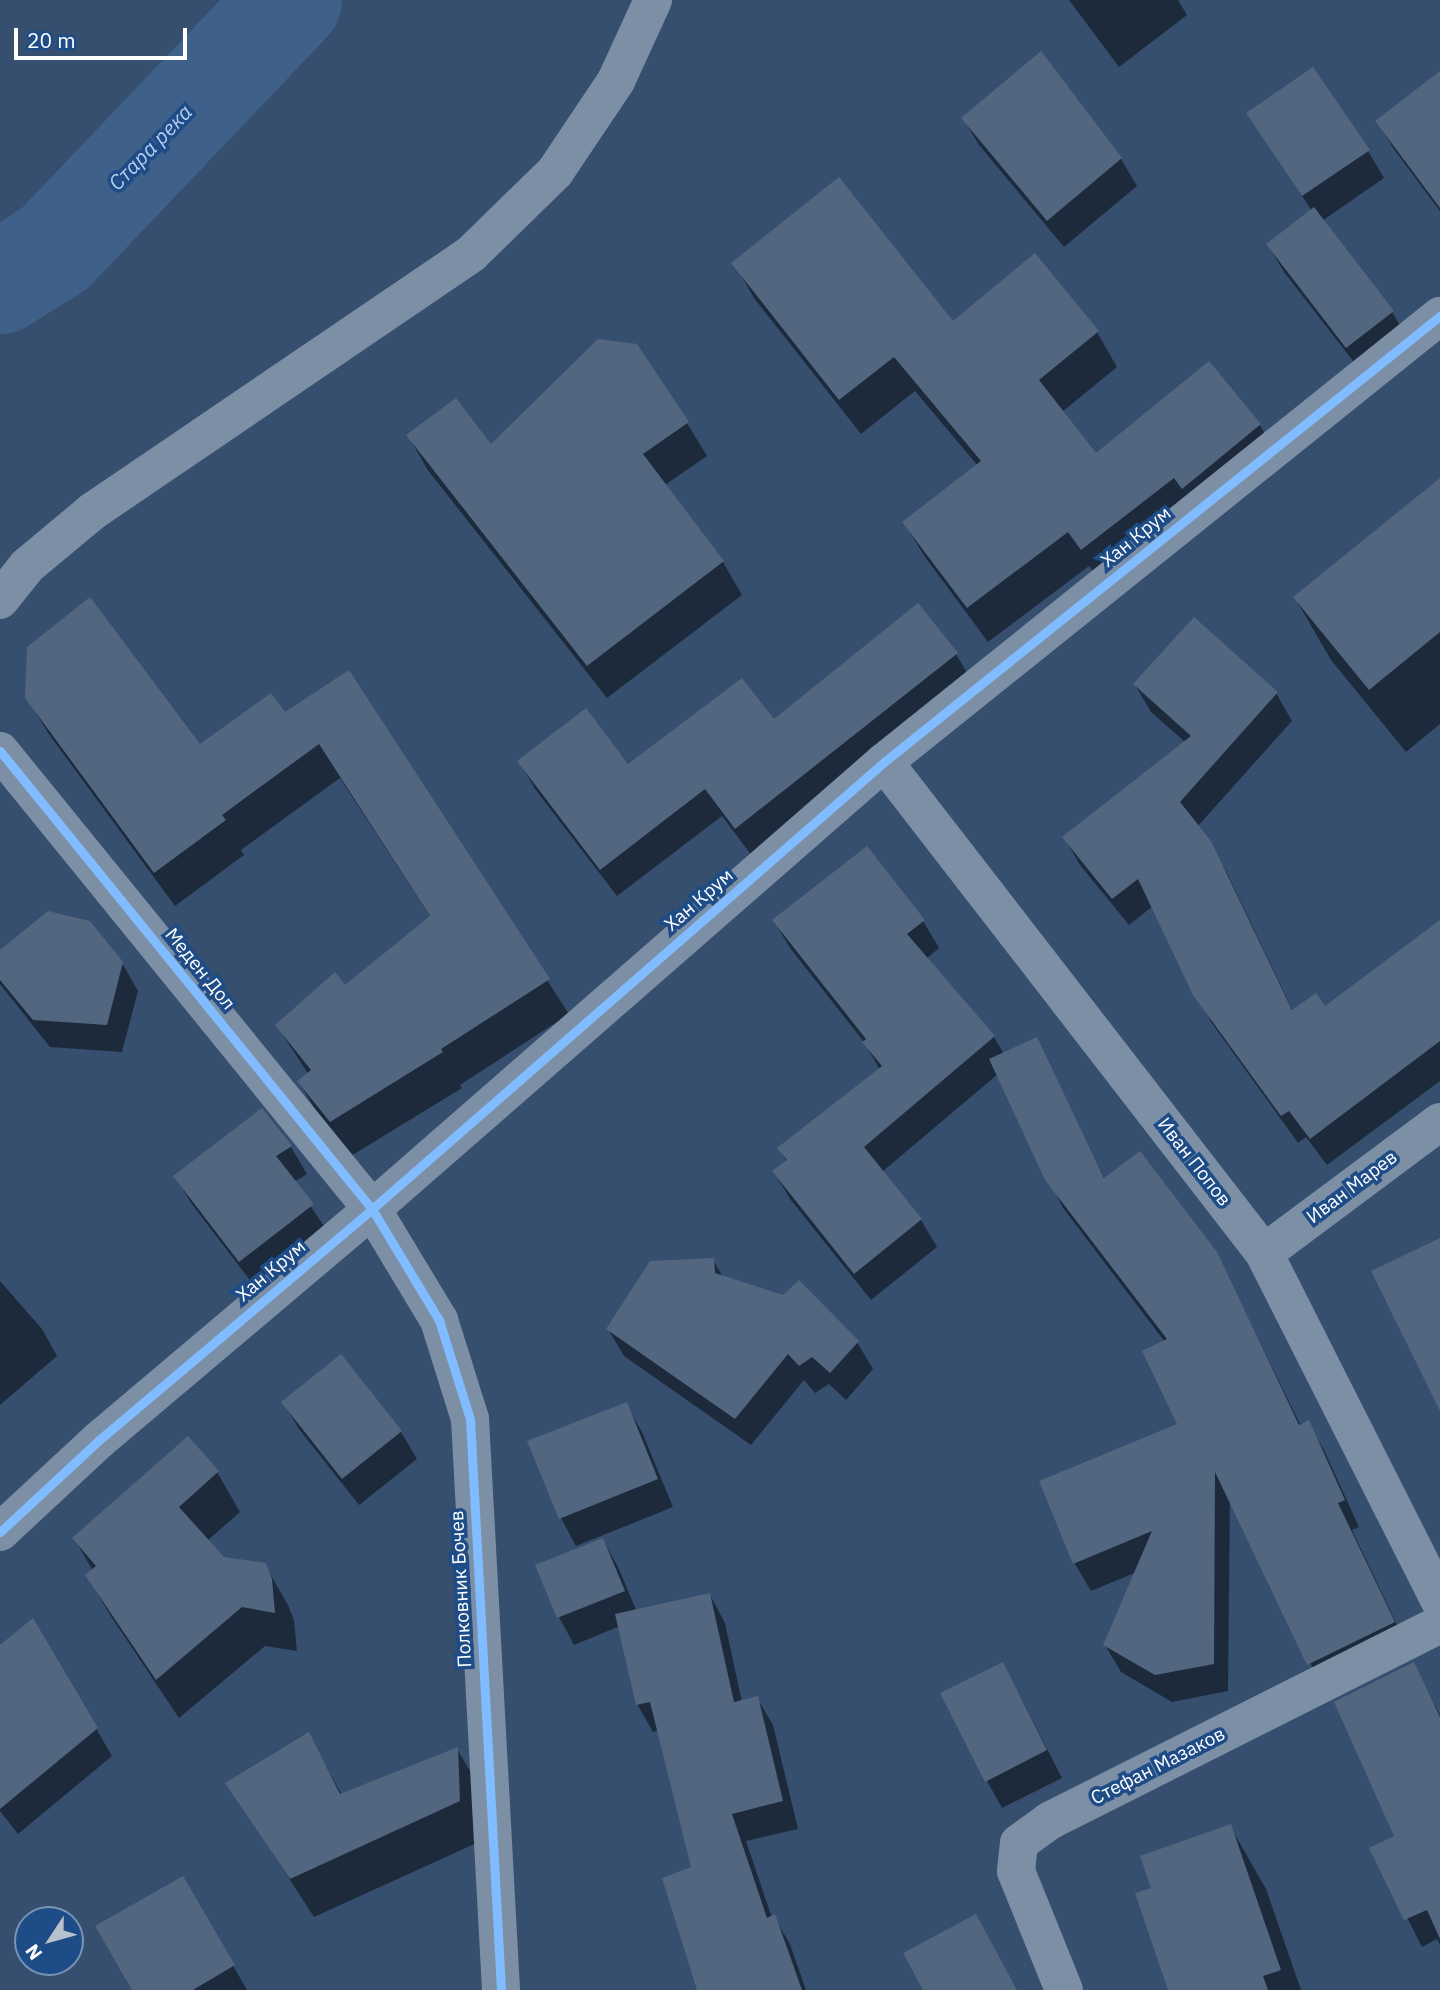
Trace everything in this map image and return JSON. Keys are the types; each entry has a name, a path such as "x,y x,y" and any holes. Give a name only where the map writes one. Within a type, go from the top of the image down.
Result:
{"street":[{"path":"0,600 27,566 93,511 472,253 555,172 616,81 653,0"},
{"name":"Хан Крум","path":"0,1532 99,1440 372,1209 884,762 1440,316"},
{"name":"Меден Дол","path":"0,751 372,1209"},
{"name":"Иван Попов","path":"884,762 1264,1253 1440,1602"},
{"name":"Иван Марев","path":"1264,1253 1440,1122"},
{"name":"Полковник Бочев","path":"372,1209 439,1320 470,1419 501,1990"},
{"name":"Стефан Мазаков","path":"1064,1990 1016,1871 1019,1843 1049,1821 1440,1624"}],"building":[{"path":"1041,51 1122,158 1047,221 961,118"},
{"path":"1313,67 1370,150 1302,196 1246,113"},
{"path":"1440,71 1440,208 1375,121"},
{"path":"839,177 953,321 1035,253 1099,331 1039,380 1096,453 1209,361 1261,424 1182,489 1174,478 1081,550 1068,532 967,608 902,522 981,461 894,357 839,400 731,263"},
{"path":"1314,207 1394,311 1346,348 1266,244"},
{"path":"598,339 637,344 689,422 643,454 724,561 587,666 406,435 456,398 491,444"},
{"path":"1440,478 1440,632 1369,690 1293,597"},
{"path":"90,597 200,744 271,693 285,712 349,670 550,979 441,1049 443,1052 330,1122 297,1081 311,1070 275,1025 335,972 345,985 430,916 319,744 222,815 226,820 154,873 25,698 27,647"},
{"path":"918,603 958,653 735,829 705,789 600,870 517,761 586,708 628,764 742,678 774,719"},
{"path":"1194,617 1278,692 1180,802 1211,841 1292,1010 1316,993 1325,1006 1440,920 1440,1041 1310,1139 1289,1111 1281,1116 1193,995 1138,879 1112,899 1062,837 1191,736 1133,684"},
{"path":"867,846 925,920 907,934 995,1036 864,1147 922,1219 854,1274 772,1171 787,1160 777,1148 882,1066 862,1042 866,1039 772,920"},
{"path":"48,911 90,921 123,962 107,1025 33,1020 0,980 0,950"},
{"path":"1037,1037 1104,1178 1140,1151 1217,1252 1299,1425 1309,1420 1345,1500 1338,1503 1395,1622 1307,1665 1215,1472 1214,1664 1155,1675 1103,1645 1152,1531 1073,1564 1039,1481 1177,1424 1142,1351 1167,1339 1045,1180 989,1059"},
{"path":"262,1108 292,1146 276,1156 314,1204 239,1262 173,1176"},
{"path":"1440,1238 1440,1411 1371,1271"},
{"path":"714,1258 715,1273 783,1295 799,1280 859,1341 830,1373 812,1357 799,1366 788,1354 735,1419 606,1329 650,1261"},
{"path":"341,1354 402,1431 342,1479 281,1402"},
{"path":"627,1402 658,1479 559,1519 527,1441"},
{"path":"188,1436 219,1471 179,1507 224,1557 266,1563 272,1579 275,1613 242,1607 156,1680 85,1575 96,1566 72,1538"},
{"path":"603,1538 625,1591 557,1618 535,1565"},
{"path":"710,1593 734,1702 758,1696 783,1801 732,1814 767,1918 775,1914 802,1990 697,1990 662,1878 691,1867 650,1702 636,1705 615,1614"},
{"path":"33,1618 98,1728 0,1809 0,1645"},
{"path":"1003,1662 1047,1750 985,1782 940,1693"},
{"path":"1414,1662 1440,1717 1440,1939 1427,1910 1404,1920 1369,1848 1394,1836 1334,1702"},
{"path":"309,1732 340,1794 458,1747 460,1801 290,1879 225,1783"},
{"path":"1231,1824 1281,1970 1263,1976 1268,1990 1168,1990 1135,1893 1151,1888 1140,1856"},
{"path":"183,1876 235,1965 193,1990 132,1990 95,1926"},
{"path":"976,1914 1017,1990 923,1990 903,1953"}],"waterway":[{"name":"Стара река","path":"0,282 54,248 290,0"}],"cycle path":[{"path":"0,1532 99,1440 372,1209 884,762 1440,316"},
{"path":"0,751 372,1209 439,1320 470,1419 501,1990"}]}
